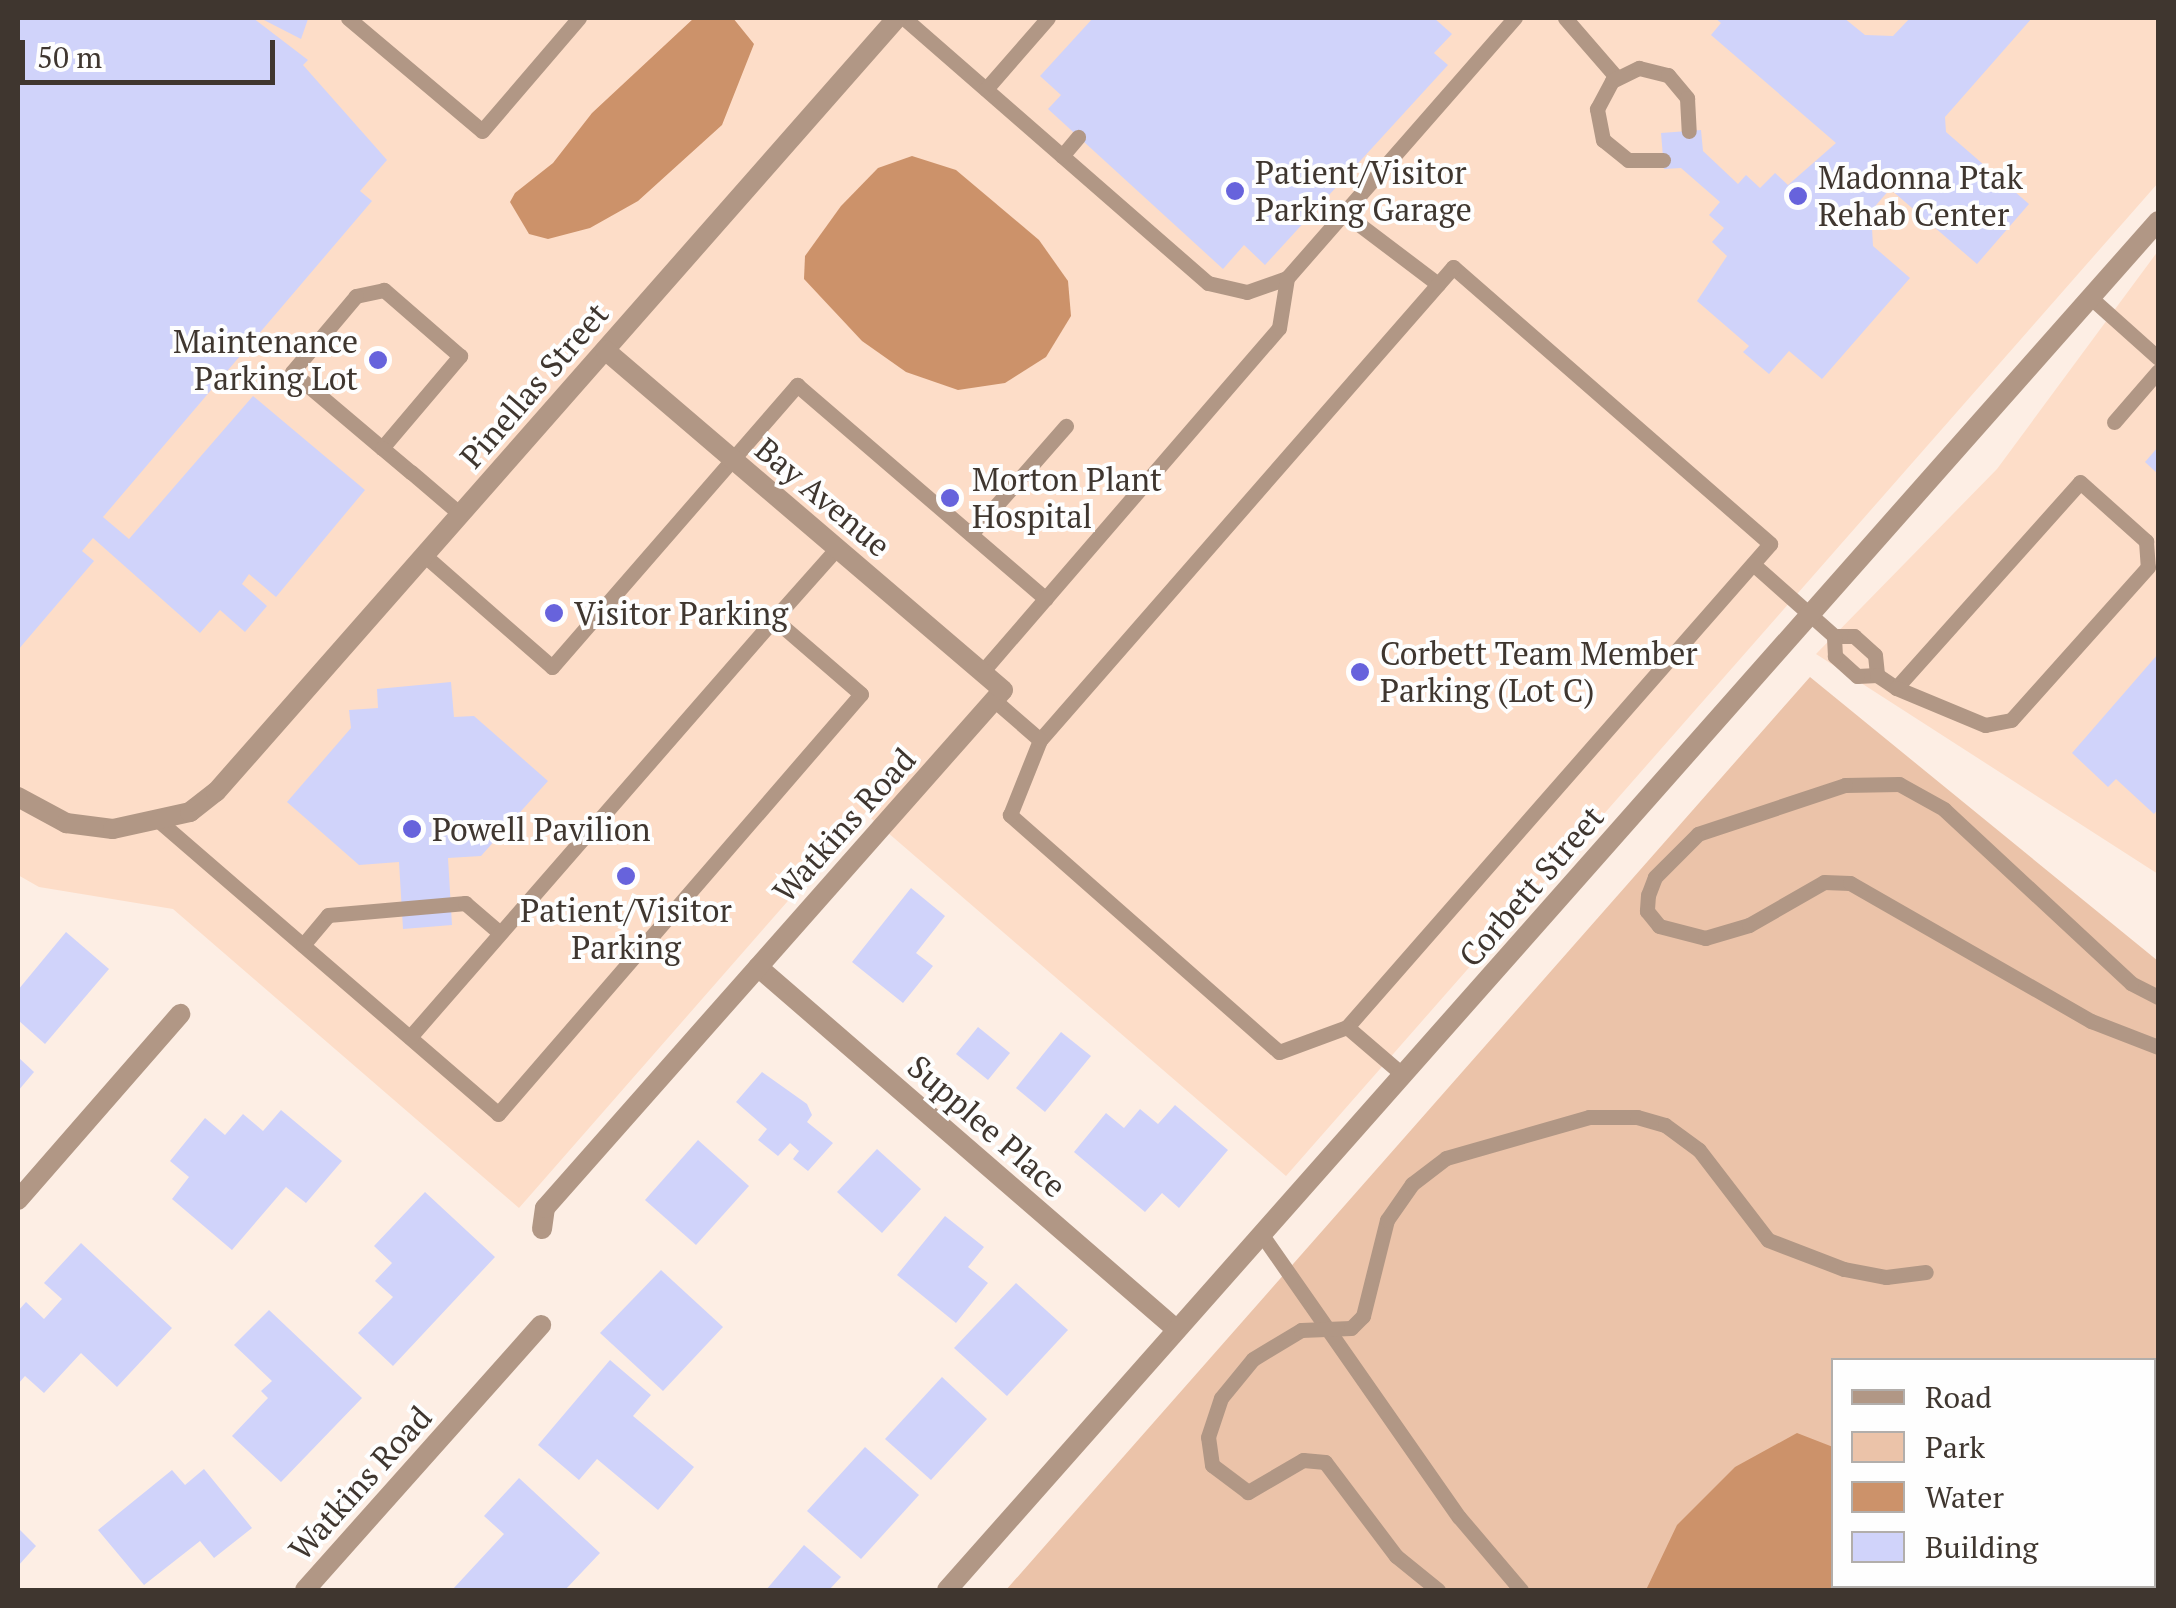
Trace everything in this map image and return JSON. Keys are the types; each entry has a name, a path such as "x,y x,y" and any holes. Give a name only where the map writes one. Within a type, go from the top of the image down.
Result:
{"street":[{"name":"Pinellas Street","path":"18,797 66,823 113,830 190,812 216,792 890,20"},
{"name":"Corbett Street","path":"947,1590 2158,221"},
{"name":"Bay Avenue","path":"605,350 982,672 998,695"},
{"name":"Watkins Road","path":"542,1228 545,1208 998,695"},
{"name":"Supplee Place","path":"758,968 1177,1330"},
{"path":"18,1200 180,1014"},
{"name":"Watkins Road","path":"305,1590 540,1325"}],"lane":[{"path":"348,18 482,131 578,18"},
{"path":"986,89 1048,18"},
{"path":"890,20 986,89 1208,284 1247,292 1287,278 1515,18"},
{"path":"1566,18 1617,78"},
{"path":"1663,160 1628,160 1603,140 1597,109 1617,78 1639,68 1668,76 1687,98 1689,131"},
{"path":"1062,156 1078,137"},
{"path":"1344,213 1438,284"},
{"path":"1453,268 1770,544 1348,1028 1280,1052 1010,815 1040,740 1438,284 1453,268"},
{"path":"982,672 1279,328 1287,278"},
{"path":"382,448 460,356 384,290 356,296 292,372 460,514"},
{"path":"2091,298 2158,358"},
{"path":"2114,422 2158,371"},
{"path":"424,556 552,667 797,385 1046,598"},
{"path":"971,534 1066,426"},
{"path":"1834,636 1835,656 1858,676 1877,675 1896,688 1985,725 2011,720 2148,567 2146,541 2080,482 1896,688"},
{"path":"410,1037 837,548"},
{"path":"1753,564 1834,636 1854,636 1876,655 1877,675"},
{"path":"160,821 498,1114 861,694 774,620"},
{"path":"998,695 1040,740"},
{"path":"2158,997 2132,983 1944,809 1899,784 1846,785 1698,834 1654,877 1648,895 1647,911 1659,926 1706,938 1748,925 1824,882 1850,882 2091,1021 2158,1047"},
{"path":"303,945 328,916 466,903 500,934"},
{"path":"1348,1028 1404,1076"},
{"path":"1438,1590 1396,1556 1325,1462 1303,1460 1248,1492 1212,1465 1208,1436 1220,1398 1253,1359 1301,1330 1350,1328 1363,1316 1387,1220 1412,1184 1446,1158 1589,1117 1637,1117 1665,1126 1699,1150 1768,1240 1844,1269 1886,1277 1926,1272"},
{"path":"1262,1236 1458,1517 1522,1590"}],"shaded area":[{"name":"Morton Plant Hospital","path":"18,18 2158,18 2158,183 1286,1176 865,813 519,1208 173,909 39,887 18,875"},
{"path":"2158,251 2158,874 1816,654 1997,469"}],"green space":[{"path":"1810,677 2158,961 2158,1590 1006,1590"}],"water":[{"path":"694,18 733,18 754,44 722,125 638,201 590,228 548,239 529,234 510,202 515,193 553,163 592,113"},
{"path":"912,156 956,170 1039,240 1068,281 1071,316 1046,357 1005,383 958,390 906,372 862,341 804,279 805,256 841,206 878,168"},
{"path":"1797,1433 1831,1446 1831,1588 2019,1590 1646,1590 1677,1525 1735,1467"}],"building":[{"path":"18,18 253,18 308,60 303,65 387,160 360,191 372,201 103,517 129,539 253,396 365,490 276,597 249,574 242,584 267,606 245,632 220,610 200,633 93,538 82,551 94,561 18,650"},
{"path":"260,18 304,18 308,19 301,39"},
{"name":"Patient/Visitor Parking Garage","path":"1093,18 1434,18 1452,34 1434,53 1448,65 1265,265 1244,245 1223,269 1048,109 1061,95 1040,76"},
{"name":"Madonna Ptak Rehab Center","path":"1715,18 1844,18 1865,35 1893,36 1910,18 2032,18 1945,117 1946,132 2029,204 1977,264 1890,189 1871,211 1873,246 1910,278 1822,379 1789,351 1769,374 1743,352 1749,346 1697,301 1727,256 1712,242 1724,228 1709,215 1720,202 1681,168 1664,169 1661,133 1701,130 1703,151 1738,184 1746,175 1760,188 1775,173 1788,185 1836,143 1711,35 1721,23"},
{"path":"2158,447 2158,474 2145,462"},
{"path":"2158,654 2158,809 2154,814 2116,779 2108,787 2072,753"},
{"name":"Powell Pavilion","path":"451,682 454,717 474,716 548,781 481,856 448,858 452,925 403,929 399,862 359,865 287,802 351,728 349,710 378,708 377,689"},
{"path":"911,888 945,916 916,953 933,966 903,1003 852,962"},
{"path":"66,932 109,969 45,1044 18,1020 18,990"},
{"path":"978,1027 1010,1053 988,1080 956,1054"},
{"path":"1061,1032 1091,1056 1045,1112 1016,1088"},
{"path":"18,1057 34,1072 18,1091"},
{"path":"762,1072 807,1104 812,1115 807,1122 833,1143 808,1171 793,1159 799,1151 790,1143 778,1156 758,1140 767,1129 736,1102"},
{"path":"1175,1105 1228,1150 1179,1208 1162,1193 1145,1212 1074,1152 1106,1113 1124,1128 1140,1109 1158,1124"},
{"path":"281,1110 342,1161 306,1203 286,1187 232,1250 172,1199 189,1177 170,1161 205,1118 225,1135 243,1114 263,1131"},
{"path":"698,1140 749,1186 696,1245 645,1200"},
{"path":"877,1149 921,1189 882,1233 837,1192"},
{"path":"425,1192 495,1257 393,1366 358,1333 393,1297 375,1281 392,1263 374,1246"},
{"path":"945,1216 984,1247 968,1267 988,1283 956,1323 897,1275"},
{"path":"81,1243 172,1328 117,1387 81,1353 44,1393 25,1376 18,1384 18,1311 26,1302 44,1319 62,1299 44,1283"},
{"path":"661,1270 723,1327 663,1391 600,1333"},
{"path":"1016,1283 1068,1330 1007,1396 954,1348"},
{"path":"269,1310 362,1398 281,1482 232,1436 268,1398 261,1391 272,1381 234,1345"},
{"path":"610,1360 651,1395 633,1416 694,1467 658,1510 597,1459 579,1480 538,1445"},
{"path":"942,1377 987,1419 931,1480 885,1439"},
{"path":"865,1447 919,1495 861,1559 807,1511"},
{"path":"204,1469 252,1528 214,1558 200,1541 144,1585 98,1530 172,1470 185,1485"},
{"path":"519,1478 600,1553 565,1590 452,1590 504,1534 484,1516"},
{"path":"18,1528 36,1546 18,1566"},
{"path":"804,1545 841,1577 829,1590 766,1590"}],"place":[{"name":"Patient/Visitor Parking Garage","path":"1235,191"},
{"name":"Madonna Ptak Rehab Center","path":"1798,196"},
{"name":"Maintenance Parking Lot","path":"378,360"},
{"name":"Morton Plant Hospital","path":"950,498"},
{"name":"Visitor Parking","path":"554,613"},
{"name":"Corbett Team Member Parking (Lot C)","path":"1360,672"},
{"name":"Powell Pavilion","path":"412,829"},
{"name":"Patient/Visitor Parking","path":"626,876"}]}
